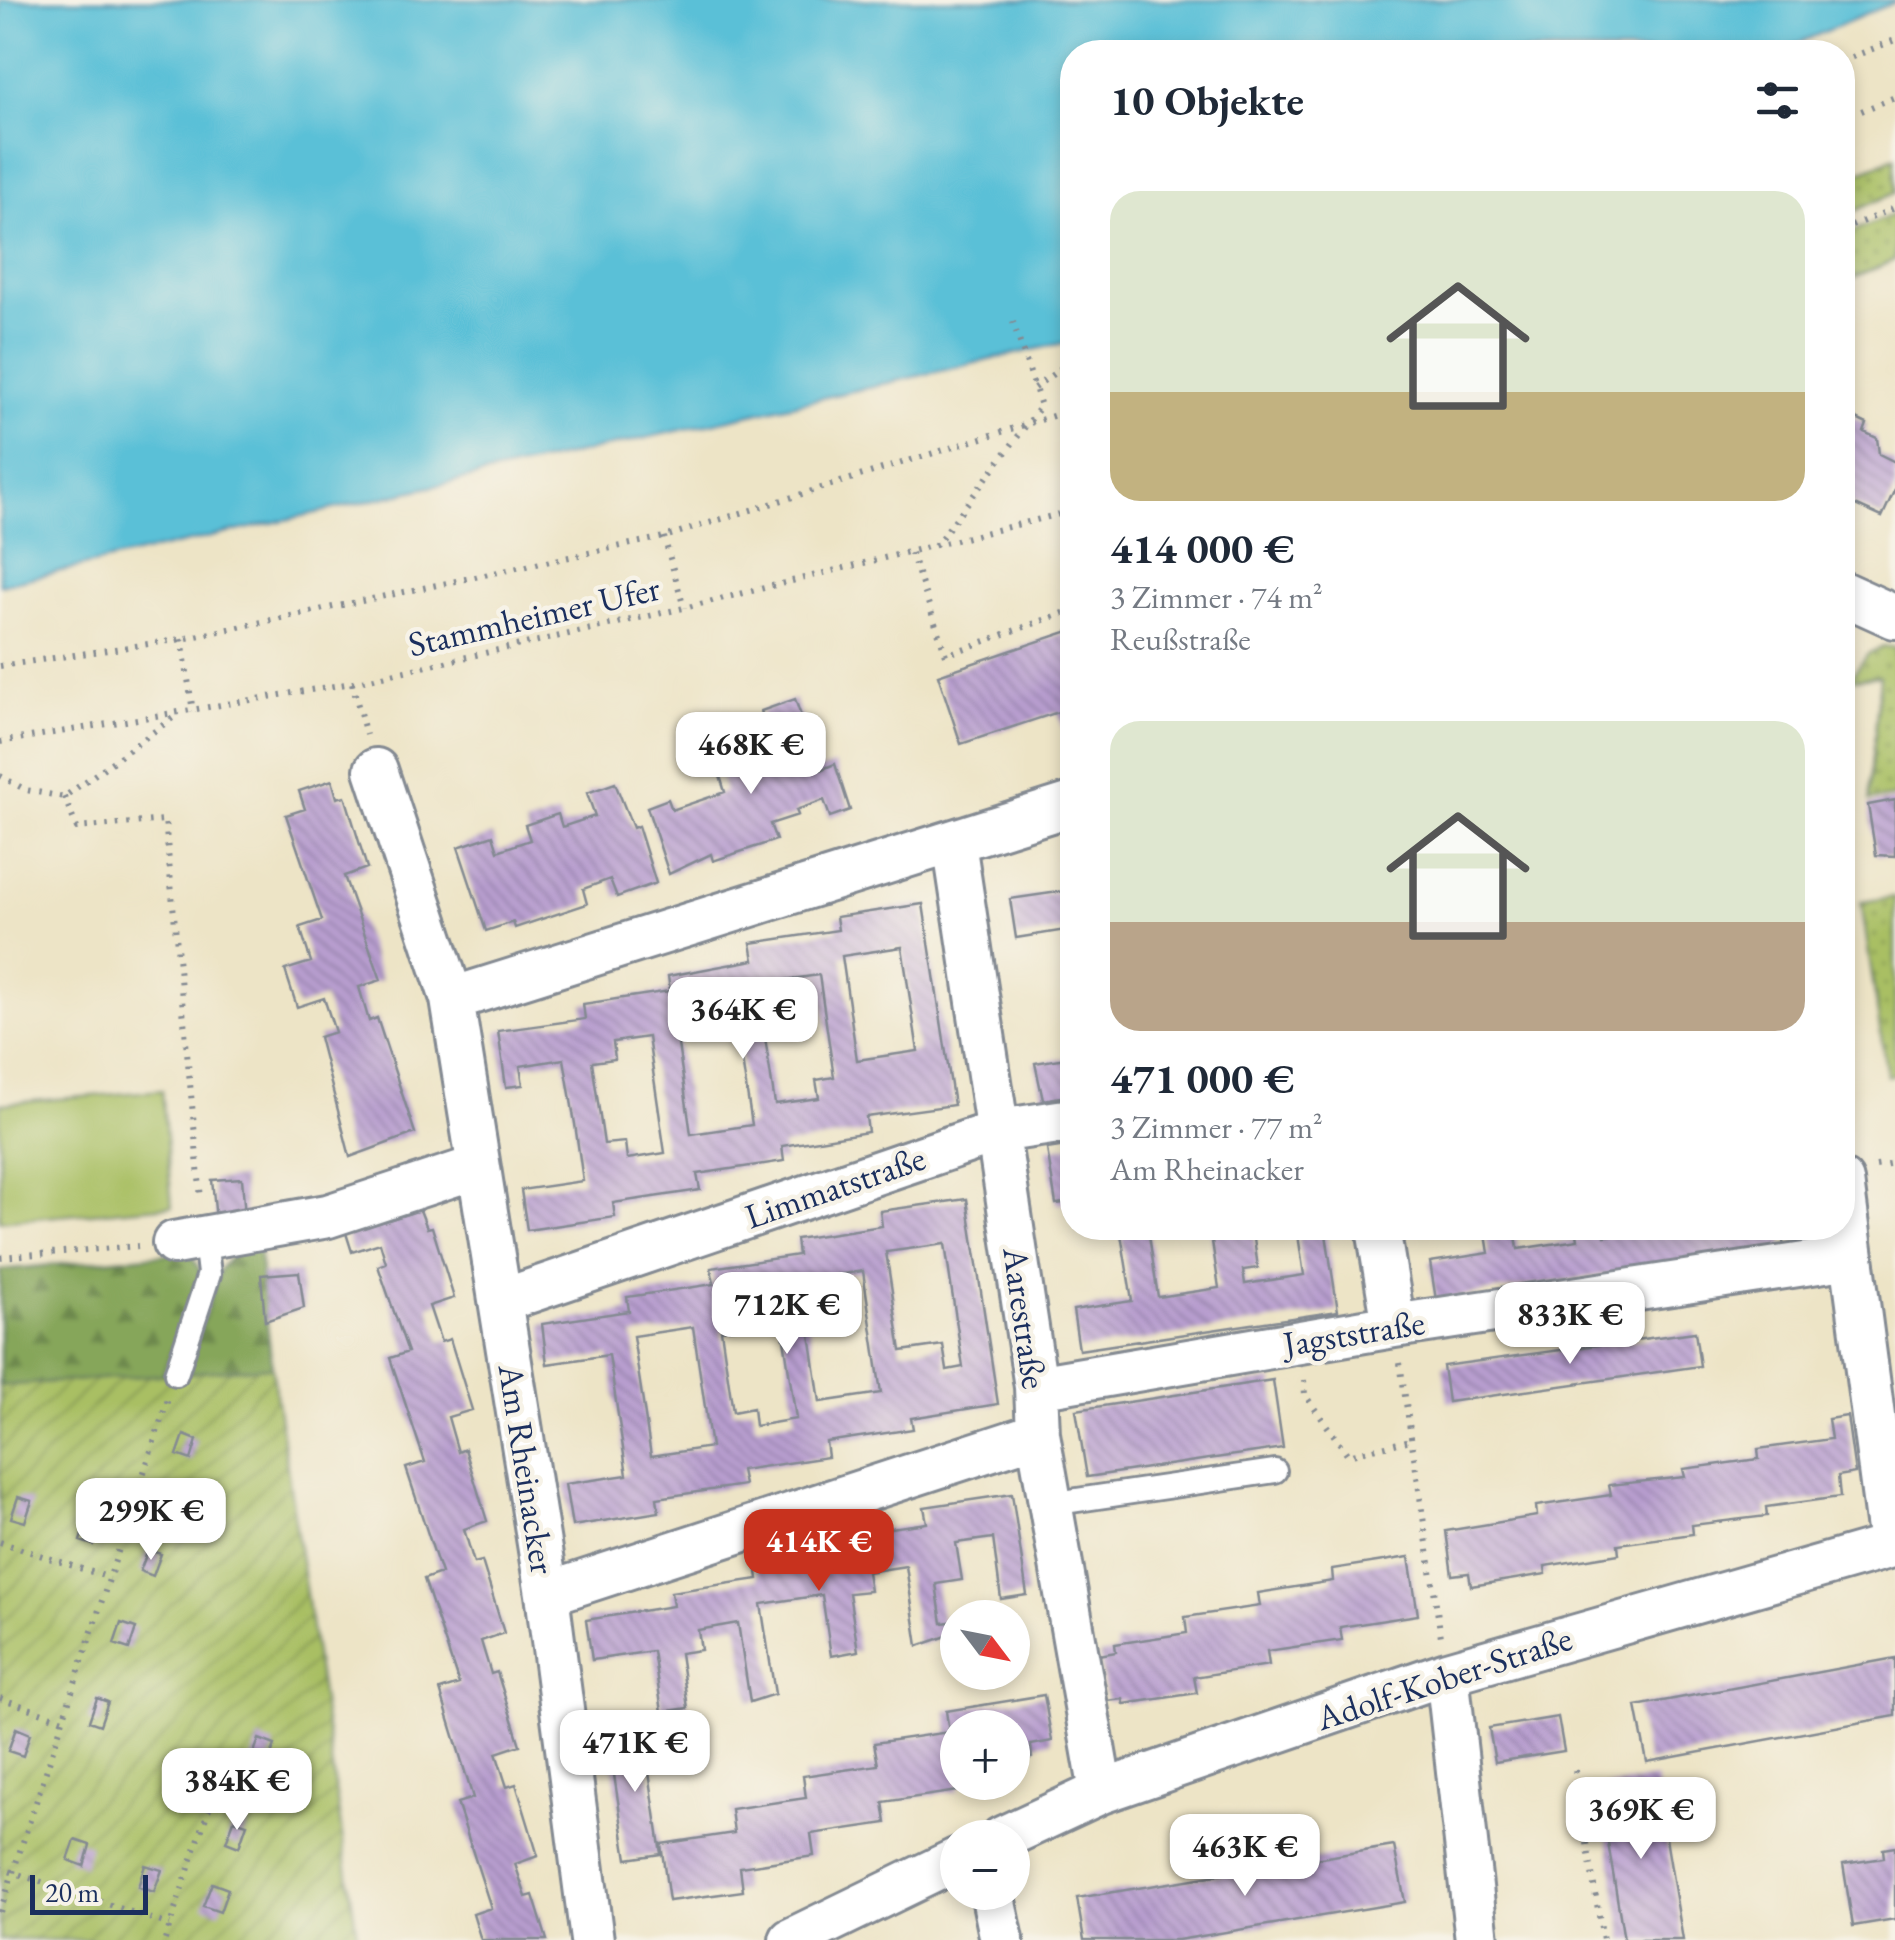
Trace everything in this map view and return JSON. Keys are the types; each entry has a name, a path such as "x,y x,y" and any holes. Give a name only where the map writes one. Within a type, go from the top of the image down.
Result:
{"street":[{"path":"1855,599 1895,617"},
{"name":"Am Rheinacker","path":"376,770 452,998 547,1594 592,1940"},
{"path":"452,998 1060,808"},
{"name":"Aarestraße","path":"954,842 1036,1388 1038,1434 1102,1792"},
{"name":"Limmatstraße","path":"500,1301 999,1131 1060,1122"},
{"path":"190,1241 328,1216 477,1167"},
{"path":"1380,1240 1394,1326"},
{"path":"1848,1240 1892,1545"},
{"name":"Jagststraße","path":"1036,1388 1394,1326 1850,1257"},
{"path":"547,1594 1038,1434"},
{"name":"Adolf-Kober-Straße","path":"1030,1825 1102,1792 1447,1673 1892,1545"},
{"path":"1447,1673 1477,1940"},
{"path":"792,1940 940,1867"},
{"path":"996,1910 1002,1940"}],"lane":[{"path":"176,1374 209,1274 190,1241"},
{"path":"1050,1504 1275,1471"}],"path":[{"path":"1855,57 1895,40"},
{"path":"1855,113 1895,96"},
{"path":"1855,225 1895,208"},
{"path":"934,547 1041,406 1014,322"},
{"path":"1034,388 1060,369"},
{"path":"0,666 182,638 664,537 1060,414"},
{"name":"Stammheimer Ufer","path":"0,742 352,683 684,608 1060,514"},
{"path":"664,537 684,608"},
{"path":"911,553 946,655 1060,614"},
{"path":"182,638 193,712"},
{"path":"352,683 359,708"},
{"path":"0,776 26,790 64,796 176,715"},
{"path":"0,1257 190,1241 165,820 77,828 64,796"},
{"path":"1394,1326 1447,1673"},
{"path":"1298,1342 1306,1395 1348,1456 1411,1440"},
{"path":"0,1912 176,1374"},
{"path":"0,1542 110,1578"},
{"path":"0,1698 63,1720"},
{"path":"1575,1770 1603,1940"},
{"path":"165,1940 219,1778"},
{"path":"0,1868 170,1925"}],"green space":[{"path":"1895,157 1895,193 1855,211 1855,175"},
{"path":"1895,214 1895,260 1855,278 1855,230"},
{"path":"1895,647 1895,797 1869,801 1880,676 1855,679 1855,671 1869,653"},
{"path":"1895,897 1895,1074 1887,1076 1861,902"},
{"path":"162,1090 172,1206 0,1221 0,1104"},
{"path":"258,1244 272,1367 186,1373 220,1269 235,1251"},
{"path":"189,1252 201,1272 163,1375 0,1386 0,1270"},
{"path":"272,1367 357,1934 354,1940 0,1940 0,1386"}],"water":[{"path":"0,0 1895,0 1805,40 1060,40 1060,344 0,585"}],"building":[{"path":"1855,418 1867,424 1864,432 1877,438 1879,454 1895,462 1895,489 1882,517 1855,505"},
{"path":"1060,634 1060,718 1058,712 961,744 938,675"},
{"path":"795,699 820,770 835,764 850,810 830,817 824,800 796,810 798,815 770,824 776,840 713,861 711,854 669,874 647,807 668,799 672,810 725,792 719,773 749,762 745,750 771,741 761,711"},
{"path":"332,780 337,798 345,796 367,868 344,876 381,980 359,987 369,1021 377,1018 415,1133 350,1157 319,1037 335,1032 324,998 297,1007 285,970 311,962 300,927 322,920 286,815 305,809 299,791"},
{"path":"615,783 633,828 638,826 656,883 617,897 610,879 583,889 587,904 515,928 513,922 486,931 458,847 493,835 498,851 530,840 525,825 558,814 562,827 595,816 587,793"},
{"path":"1895,800 1895,856 1876,855 1868,805"},
{"path":"1060,892 1060,931 1016,938 1010,899"},
{"path":"923,904 954,1105 866,1117 868,1132 782,1146 784,1161 697,1174 700,1190 613,1203 615,1217 527,1230 521,1190 583,1181 575,1124 564,1059 520,1066 523,1085 506,1087 498,1031 585,1019 583,1004 670,991 668,976 754,960 751,943 838,930 836,917","holes":["902,947 918,1051 857,1060 842,956","819,975 834,1077 816,1080 819,1098 775,1104 757,984","734,1008 752,1125 691,1134 674,1017","648,1037 665,1153 627,1159 625,1142 604,1144 592,1062 615,1059 613,1042"]},
{"path":"1060,1059 1060,1097 1043,1100 1035,1063"},
{"path":"1060,1147 1060,1204 1056,1204 1047,1149"},
{"path":"242,1178 245,1217 216,1220 212,1180"},
{"path":"967,1199 998,1404 911,1418 913,1429 826,1442 828,1457 741,1470 744,1485 657,1498 659,1512 572,1526 565,1484 627,1475 609,1355 547,1364 542,1324 629,1311 627,1297 714,1284 711,1268 798,1255 796,1239 882,1226 880,1211","holes":["945,1244 963,1367 947,1370 943,1345 901,1351 886,1252","863,1271 881,1393 820,1402 802,1280","778,1299 796,1419 755,1426 753,1408 733,1412 721,1330 761,1324 758,1302","693,1327 711,1447 651,1456 633,1336"]},
{"path":"420,1210 427,1228 432,1227 454,1298 429,1306 441,1342 450,1339 472,1410 448,1417 458,1452 465,1449 487,1521 464,1529 474,1563 482,1561 504,1633 481,1641 491,1674 497,1672 520,1745 496,1753 507,1787 516,1784 538,1856 515,1864 526,1897 533,1895 547,1940 481,1940 473,1914 491,1908 457,1803 473,1798 440,1690 459,1684 424,1579 441,1573 406,1468 425,1462 390,1358 408,1352 378,1266 386,1263 380,1243 352,1252 346,1233"},
{"path":"1122,1240 1150,1240 1158,1297 1219,1288 1212,1240 1254,1240 1258,1268 1243,1270 1245,1284 1304,1275 1299,1240 1327,1240 1338,1311 1079,1350 1073,1310 1132,1301"},
{"path":"1487,1240 1517,1240 1518,1249 1578,1240 1783,1240 1784,1248 1436,1300 1430,1262 1489,1253"},
{"path":"299,1272 304,1308 265,1321 261,1275"},
{"path":"1695,1332 1700,1366 1448,1402 1443,1366"},
{"path":"1273,1380 1283,1448 1087,1477 1076,1410"},
{"path":"1847,1416 1855,1473 1838,1476 1840,1497 1766,1507 1767,1516 1692,1525 1693,1534 1618,1544 1619,1554 1545,1566 1546,1574 1471,1586 1469,1573 1452,1575 1446,1531 1537,1516 1536,1506 1611,1495 1609,1485 1685,1477 1683,1469 1759,1459 1758,1449 1831,1439 1828,1419"},
{"path":"184,1435 197,1440 191,1460 177,1455"},
{"path":"1012,1494 1027,1595 1001,1599 993,1538 956,1543 962,1580 936,1584 940,1638 918,1646 906,1566 867,1572 870,1591 849,1593 858,1651 831,1656 822,1595 761,1604 775,1694 750,1702 738,1623 698,1630 701,1650 680,1653 688,1708 662,1712 653,1651 592,1660 586,1620 673,1606 671,1592 758,1579 756,1564 842,1551 840,1535 927,1523 924,1507"},
{"path":"165,1495 179,1499 172,1521 158,1516"},
{"path":"18,1497 32,1501 25,1522 11,1518"},
{"path":"87,1519 101,1524 93,1545 80,1541"},
{"path":"148,1550 161,1554 153,1576 140,1571"},
{"path":"1409,1557 1418,1615 1340,1627 1342,1640 1267,1651 1269,1665 1194,1677 1197,1693 1124,1704 1123,1699 1107,1701 1099,1655 1116,1652 1115,1644 1187,1633 1185,1617 1260,1606 1258,1593 1333,1581 1332,1569"},
{"path":"121,1623 136,1628 129,1649 114,1644"},
{"path":"1895,1658 1895,1716 1647,1762 1636,1706"},
{"path":"1044,1695 1052,1741 1031,1745 1030,1758 1030,1710 952,1710"},
{"path":"97,1698 108,1702 100,1725 89,1721"},
{"path":"1558,1717 1564,1751 1495,1762 1489,1728"},
{"path":"16,1728 30,1734 23,1756 8,1751"},
{"path":"643,1731 661,1854 627,1859 608,1736"},
{"path":"940,1733 940,1794 883,1802 886,1823 811,1834 814,1856 740,1867 743,1891 669,1901 661,1844 734,1833 731,1809 806,1798 803,1776 878,1765 874,1743"},
{"path":"259,1739 275,1745 266,1769 250,1763"},
{"path":"1656,1779 1683,1940 1624,1940 1599,1788"},
{"path":"234,1820 247,1824 239,1847 226,1842"},
{"path":"75,1840 90,1845 84,1866 68,1860"},
{"path":"1394,1846 1405,1902 1178,1940 1084,1940 1077,1898"},
{"path":"1895,1847 1895,1919 1853,1926 1843,1864 1884,1858 1883,1849"},
{"path":"145,1865 162,1870 154,1892 138,1887"},
{"path":"212,1883 228,1889 220,1912 203,1906"}]}
